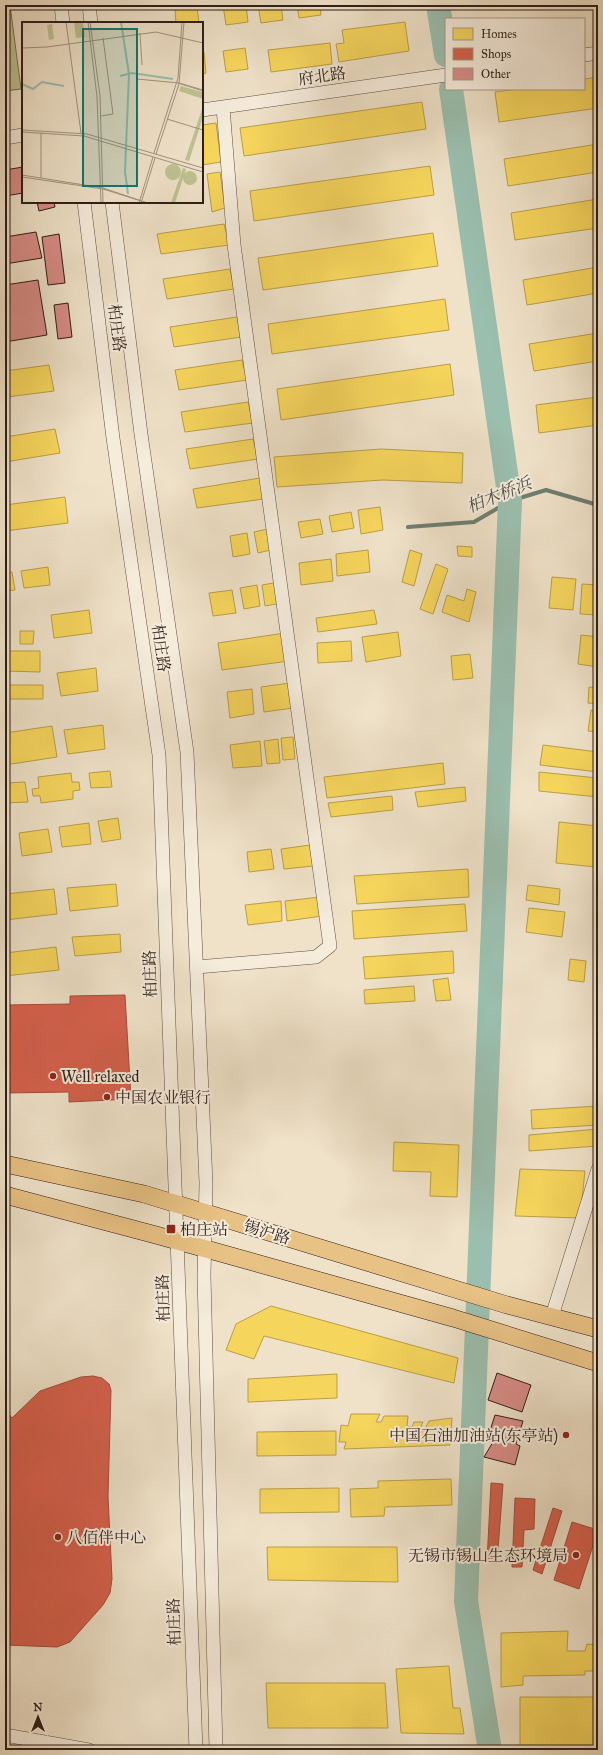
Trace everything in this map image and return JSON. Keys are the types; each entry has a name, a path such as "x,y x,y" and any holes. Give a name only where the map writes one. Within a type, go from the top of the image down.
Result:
{"main road":[{"name":"锡沪路","path":"5,1164 144,1194 507,1305 552,1316"},
{"name":"锡沪路","path":"5,1196 178,1241 453,1318 598,1363"},
{"path":"552,1316 598,1329"}],"street":[{"path":"61,5 63,22"},
{"path":"89,5 91,22"},
{"path":"585,55 598,53"},
{"name":"府北路","path":"203,110 445,75"},
{"path":"197,967 316,956 330,946 235,252 223,107"},
{"path":"5,138 22,135"},
{"name":"柏庄路","path":"84,203 113,438 159,755 196,1750"},
{"name":"柏庄路","path":"112,203 141,434 187,752 206,1183 205,1249 216,1750"},
{"path":"552,1316 598,1169"},
{"path":"5,1735 89,1750"}],"green space":[{"path":"5,5 10,5 21,89 5,91"}],"building: Homes":[{"path":"223,5 246,5 248,22 226,25"},
{"path":"258,5 281,5 283,20 261,23"},
{"path":"297,5 320,5 321,15 299,18"},
{"path":"197,7 199,22 176,22 175,10"},
{"path":"405,22 409,51 339,62 336,44 344,43 342,30"},
{"path":"330,43 332,64 271,72 268,50"},
{"path":"245,48 248,69 226,72 223,51"},
{"path":"203,52 204,52 206,73 203,74"},
{"path":"598,77 598,108 499,122 495,92 510,90 585,90 585,79"},
{"path":"422,102 426,129 244,156 240,128"},
{"path":"216,123 221,162 203,165 203,125"},
{"path":"598,144 598,172 508,186 504,159"},
{"path":"430,166 434,195 254,221 250,191"},
{"path":"220,172 225,208 212,212 207,174"},
{"path":"598,199 598,228 515,240 511,213"},
{"path":"224,224 229,245 161,254 157,234"},
{"path":"433,233 438,266 263,290 258,258"},
{"path":"598,267 598,293 527,305 523,280"},
{"path":"230,269 234,289 167,299 163,279"},
{"path":"445,299 449,330 272,354 268,324"},
{"path":"237,317 241,337 174,347 170,327"},
{"path":"598,333 598,361 534,371 529,344"},
{"path":"242,360 247,380 179,390 175,370"},
{"path":"450,364 454,395 281,420 277,389"},
{"path":"49,365 54,391 7,397 5,371"},
{"path":"598,397 598,425 539,433 536,405"},
{"path":"248,402 253,423 185,432 181,412"},
{"path":"55,429 60,453 5,462 5,437"},
{"path":"253,439 258,459 190,469 186,449"},
{"path":"381,449 463,453 462,483 383,480 277,487 274,457"},
{"path":"260,478 264,499 197,508 193,489"},
{"path":"65,497 68,523 5,531 5,505"},
{"path":"380,507 383,530 361,534 358,510"},
{"path":"351,512 354,528 332,532 329,516"},
{"path":"320,519 323,534 301,538 298,522"},
{"path":"272,528 275,549 258,553 254,532"},
{"path":"247,533 250,554 233,557 230,536"},
{"path":"457,546 472,547 472,557 458,556"},
{"path":"368,550 370,572 337,576 336,554"},
{"path":"410,550 422,554 414,586 402,582"},
{"path":"331,559 333,581 301,585 299,563"},
{"path":"436,564 448,569 433,614 420,609"},
{"path":"48,567 50,585 24,588 21,571"},
{"path":"12,572 15,590 5,591 5,573"},
{"path":"552,577 576,579 573,610 549,608"},
{"path":"279,582 282,603 265,606 262,585"},
{"path":"582,584 598,585 598,615 580,614"},
{"path":"257,585 260,606 244,609 240,588"},
{"path":"467,589 476,592 469,622 442,612 447,595 464,601"},
{"path":"232,590 236,613 213,616 209,593"},
{"path":"89,610 92,633 54,638 51,615"},
{"path":"374,610 377,624 318,632 316,618"},
{"path":"20,631 34,631 33,644 20,644"},
{"path":"5,632 9,633 8,644 5,643"},
{"path":"398,632 401,656 366,662 362,637"},
{"path":"285,633 289,661 222,670 218,643"},
{"path":"581,635 598,637 598,667 578,664"},
{"path":"351,641 352,661 318,663 317,643"},
{"path":"5,651 40,651 40,672 5,671"},
{"path":"470,654 473,678 453,680 451,656"},
{"path":"96,668 98,691 61,696 57,673"},
{"path":"290,683 293,708 264,712 261,687"},
{"path":"6,685 43,685 43,699 6,699"},
{"path":"589,687 598,688 598,704 588,703"},
{"path":"252,689 254,714 230,718 227,692"},
{"path":"591,710 598,711 598,732 588,731"},
{"path":"103,725 105,749 68,754 64,730"},
{"path":"52,726 57,757 5,765 5,733"},
{"path":"293,737 295,759 283,760 281,738"},
{"path":"278,739 280,763 267,764 264,741"},
{"path":"260,741 262,766 233,768 230,745"},
{"path":"543,745 598,752 598,772 540,765"},
{"path":"443,763 445,784 327,798 324,777"},
{"path":"110,771 112,787 91,788 89,773"},
{"path":"539,772 598,778 598,797 539,791"},
{"path":"71,773 72,782 79,782 80,790 73,791 73,799 41,803 40,796 33,796 32,789 39,788 38,777"},
{"path":"25,782 28,802 5,803 5,783"},
{"path":"465,787 466,801 418,807 415,792"},
{"path":"392,796 393,810 331,817 328,803"},
{"path":"118,818 121,839 102,842 98,821"},
{"path":"559,822 598,826 596,867 556,863"},
{"path":"89,823 91,844 62,847 59,827"},
{"path":"48,829 52,852 22,856 19,833"},
{"path":"310,845 314,866 284,869 281,849"},
{"path":"271,849 274,869 249,872 247,852"},
{"path":"468,869 469,897 357,904 354,876"},
{"path":"116,884 118,906 70,911 67,888"},
{"path":"528,885 560,889 559,905 526,900"},
{"path":"54,889 57,914 5,920 5,894"},
{"path":"320,897 322,916 287,921 285,901"},
{"path":"281,901 282,921 248,925 245,905"},
{"path":"465,904 467,931 354,939 352,911"},
{"path":"529,908 565,912 562,937 526,932"},
{"path":"120,934 121,952 75,956 72,937"},
{"path":"56,947 59,970 5,976 5,953"},
{"path":"453,951 454,973 365,979 363,957"},
{"path":"570,959 586,961 584,982 568,980"},
{"path":"448,978 451,1000 436,1001 433,980"},
{"path":"414,986 415,1001 365,1004 364,990"},
{"path":"598,1106 598,1125 532,1129 531,1110"},
{"path":"598,1129 598,1146 529,1151 529,1135"},
{"path":"394,1142 459,1145 457,1197 430,1196 431,1172 393,1171"},
{"path":"520,1169 585,1171 580,1218 515,1216"},
{"path":"271,1306 458,1358 454,1383 264,1336 254,1359 226,1350 236,1324"},
{"path":"337,1374 337,1398 248,1402 248,1379"},
{"path":"351,1414 380,1414 376,1422 381,1422 384,1416 408,1416 407,1426 412,1427 414,1422 423,1422 419,1432 424,1431 429,1421 452,1418 450,1445 344,1449 346,1442 339,1442 341,1425 348,1426"},
{"path":"336,1431 336,1455 257,1456 257,1432"},
{"path":"451,1479 452,1505 385,1507 384,1516 351,1517 350,1489 378,1488 378,1481"},
{"path":"339,1488 339,1512 260,1513 260,1489"},
{"path":"267,1547 397,1547 398,1582 268,1580"},
{"path":"568,1631 567,1651 585,1651 587,1644 598,1645 598,1671 585,1671 585,1675 523,1676 523,1685 501,1687 501,1633"},
{"path":"449,1666 453,1708 460,1708 464,1734 401,1733 396,1669"},
{"path":"266,1683 385,1683 388,1728 268,1728"},
{"path":"520,1697 598,1697 598,1745 520,1749"}],"building: Shops":[{"path":"125,995 131,1099 69,1102 69,1092 5,1093 5,1005 70,1004 70,996"},
{"name":"八佰伴中心","path":"93,1376 102,1378 109,1384 111,1390 108,1496 112,1579 110,1593 103,1605 70,1642 57,1647 5,1645 5,1409 12,1418 40,1391 81,1377"},
{"name":"无锡市锡山生态环境局","path":"491,1483 503,1484 497,1563 487,1562"},
{"name":"无锡市锡山生态环境局","path":"515,1498 535,1499 534,1529 524,1530 522,1567 512,1567"},
{"name":"无锡市锡山生态环境局","path":"553,1508 562,1511 542,1574 533,1570"},
{"name":"无锡市锡山生态环境局","path":"572,1522 598,1530 579,1589 554,1580"}],"building: Other":[{"path":"22,167 22,193 5,196 5,170"},
{"path":"37,203 54,203 55,207 39,211"},
{"path":"36,232 42,258 5,264 5,237"},
{"path":"59,234 65,283 48,285 42,237"},
{"path":"38,280 47,335 5,342 5,285"},
{"path":"68,303 72,337 58,339 54,305"},
{"path":"497,1373 531,1385 522,1412 488,1400"},
{"path":"495,1415 523,1421 516,1444 520,1446 515,1465 484,1457 493,1442 487,1440"}],"waterway":[{"path":"438,5 445,49"},
{"path":"451,90 510,501 466,1601 490,1750"},
{"name":"柏木桥浜","path":"408,527 474,522 510,501 546,490 598,505"}],"place":[{"name":"Well relaxed","path":"53,1076"},
{"name":"中国农业银行","path":"107,1097"},
{"name":"柏庄站","path":"171,1229"},
{"name":"中国石油加油站(东亭站)","path":"566,1435"},
{"name":"八佰伴中心","path":"58,1537"},
{"name":"无锡市锡山生态环境局","path":"576,1555"}]}
